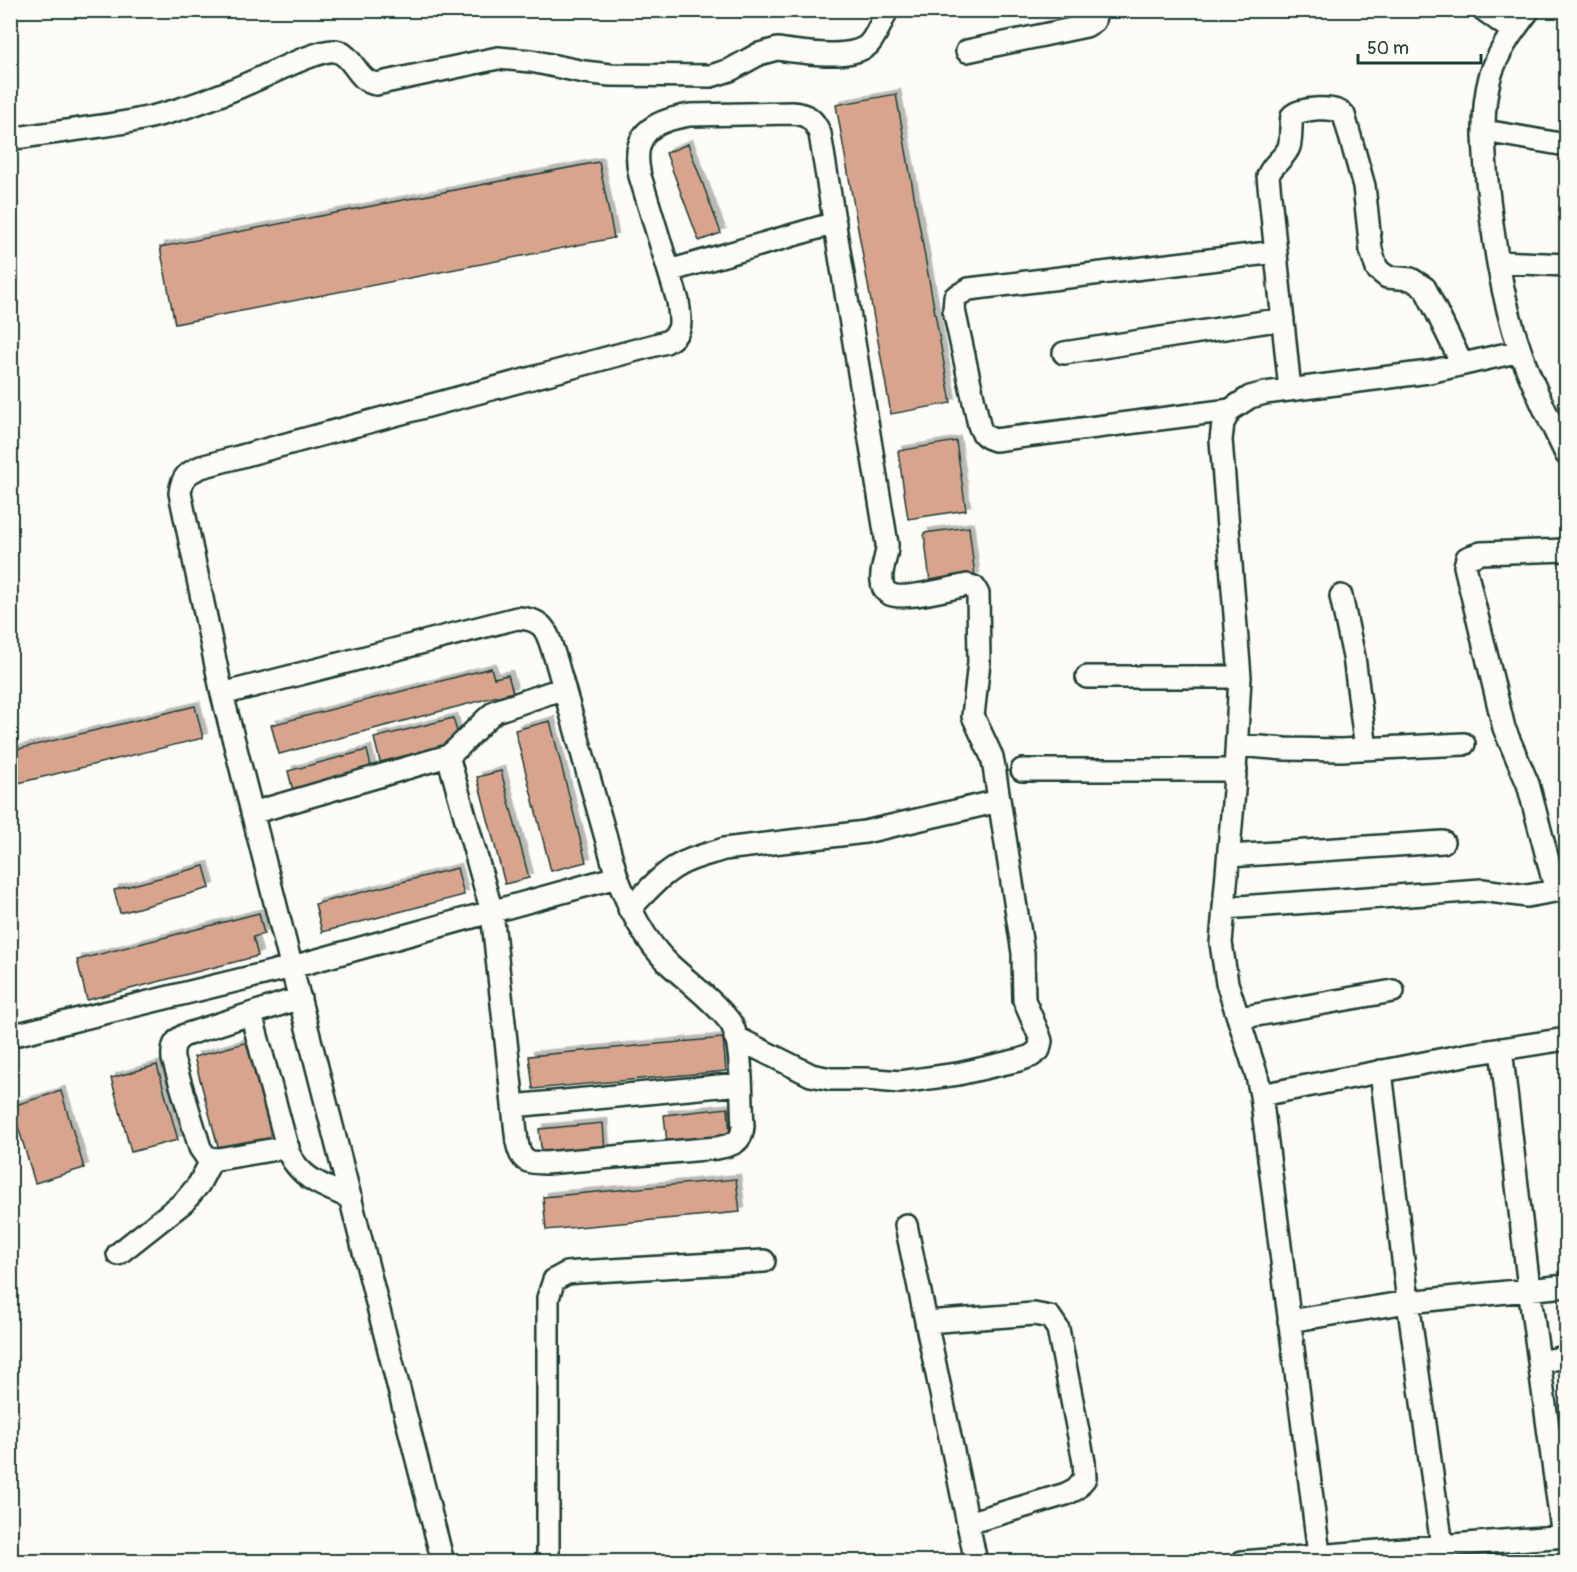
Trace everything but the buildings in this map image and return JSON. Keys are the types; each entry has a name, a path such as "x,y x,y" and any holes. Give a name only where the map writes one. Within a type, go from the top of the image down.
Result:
{"street":[{"path":"10,139 138,120 178,109 234,90 277,70 329,51 345,55 365,81 376,84 498,58 531,61 610,75 711,76 730,70 768,50 843,54 855,52 869,43 887,10"},
{"path":"967,51 1086,26 1094,21 1096,10"},
{"path":"1484,10 1513,31"},
{"path":"1529,10 1499,54 1490,78 1485,108 1485,156 1492,233 1507,308 1520,351 1566,454"},
{"path":"1290,390 1268,176 1289,147 1292,116 1300,111 1335,109 1341,111 1346,120 1364,186 1371,249 1377,269 1387,277 1411,279 1425,288 1462,364"},
{"path":"443,1562 222,694 180,493 184,477 201,467 674,338 679,333 678,302 643,187 636,154 637,147 649,130 675,117 792,113 814,121 820,134 888,551 882,576 883,586 888,594 900,596 967,585 977,590 979,662 972,716 992,757 1023,953 1023,1000 1041,1041 1039,1050 1019,1060 958,1074 900,1082 866,1078 831,1079 811,1075 735,1037"},
{"path":"1485,131 1566,145"},
{"path":"669,271 835,223"},
{"path":"1230,411 995,440 984,436 979,425 954,310 955,297 969,289 1276,252"},
{"path":"1498,262 1566,266"},
{"path":"1064,353 1283,319"},
{"path":"1319,1558 1262,1095 1222,961 1221,943 1236,770 1240,677 1221,440 1223,423 1230,411 1250,397 1409,376 1520,351"},
{"path":"1224,908 1482,890 1527,896 1561,890 1528,784 1504,728 1465,566 1467,558 1481,553 1566,550"},
{"path":"1341,596 1354,657 1366,749"},
{"path":"222,694 517,618 537,621 543,627 564,688 617,877 629,909 666,961 725,1016 732,1026 740,1084 743,1134 735,1144 717,1148 545,1163 529,1162 521,1157 518,1151 492,912 448,756"},
{"path":"1087,677 1240,677"},
{"path":"252,813 448,756 496,711 564,688"},
{"path":"1237,745 1285,749 1366,749 1464,744"},
{"path":"1022,770 1236,770"},
{"path":"629,909 666,873 681,863 703,855 724,849 865,832 999,801"},
{"path":"1229,856 1443,842"},
{"path":"10,1036 292,968 617,877"},
{"path":"1239,1018 1393,991"},
{"path":"288,1148 212,1159 204,1155 172,1059 173,1044 185,1035 300,998"},
{"path":"252,1014 294,1165 309,1179 351,1198"},
{"path":"1262,1095 1381,1071 1566,1039"},
{"path":"1242,1562 1319,1558 1564,1537 1529,1288 1501,1049"},
{"path":"1381,1071 1408,1302 1442,1546"},
{"path":"513,1106 740,1084"},
{"path":"118,1254 184,1202 198,1184 212,1159"},
{"path":"906,1225 976,1562"},
{"path":"548,1562 548,1298 554,1280 567,1273 578,1272 764,1262"},
{"path":"1289,1321 1408,1302 1566,1286"},
{"path":"926,1322 1034,1314 1050,1317 1058,1329 1084,1462 1085,1478 1076,1489 1066,1494 968,1523"},
{"path":"1539,1362 1566,1358"}]}
